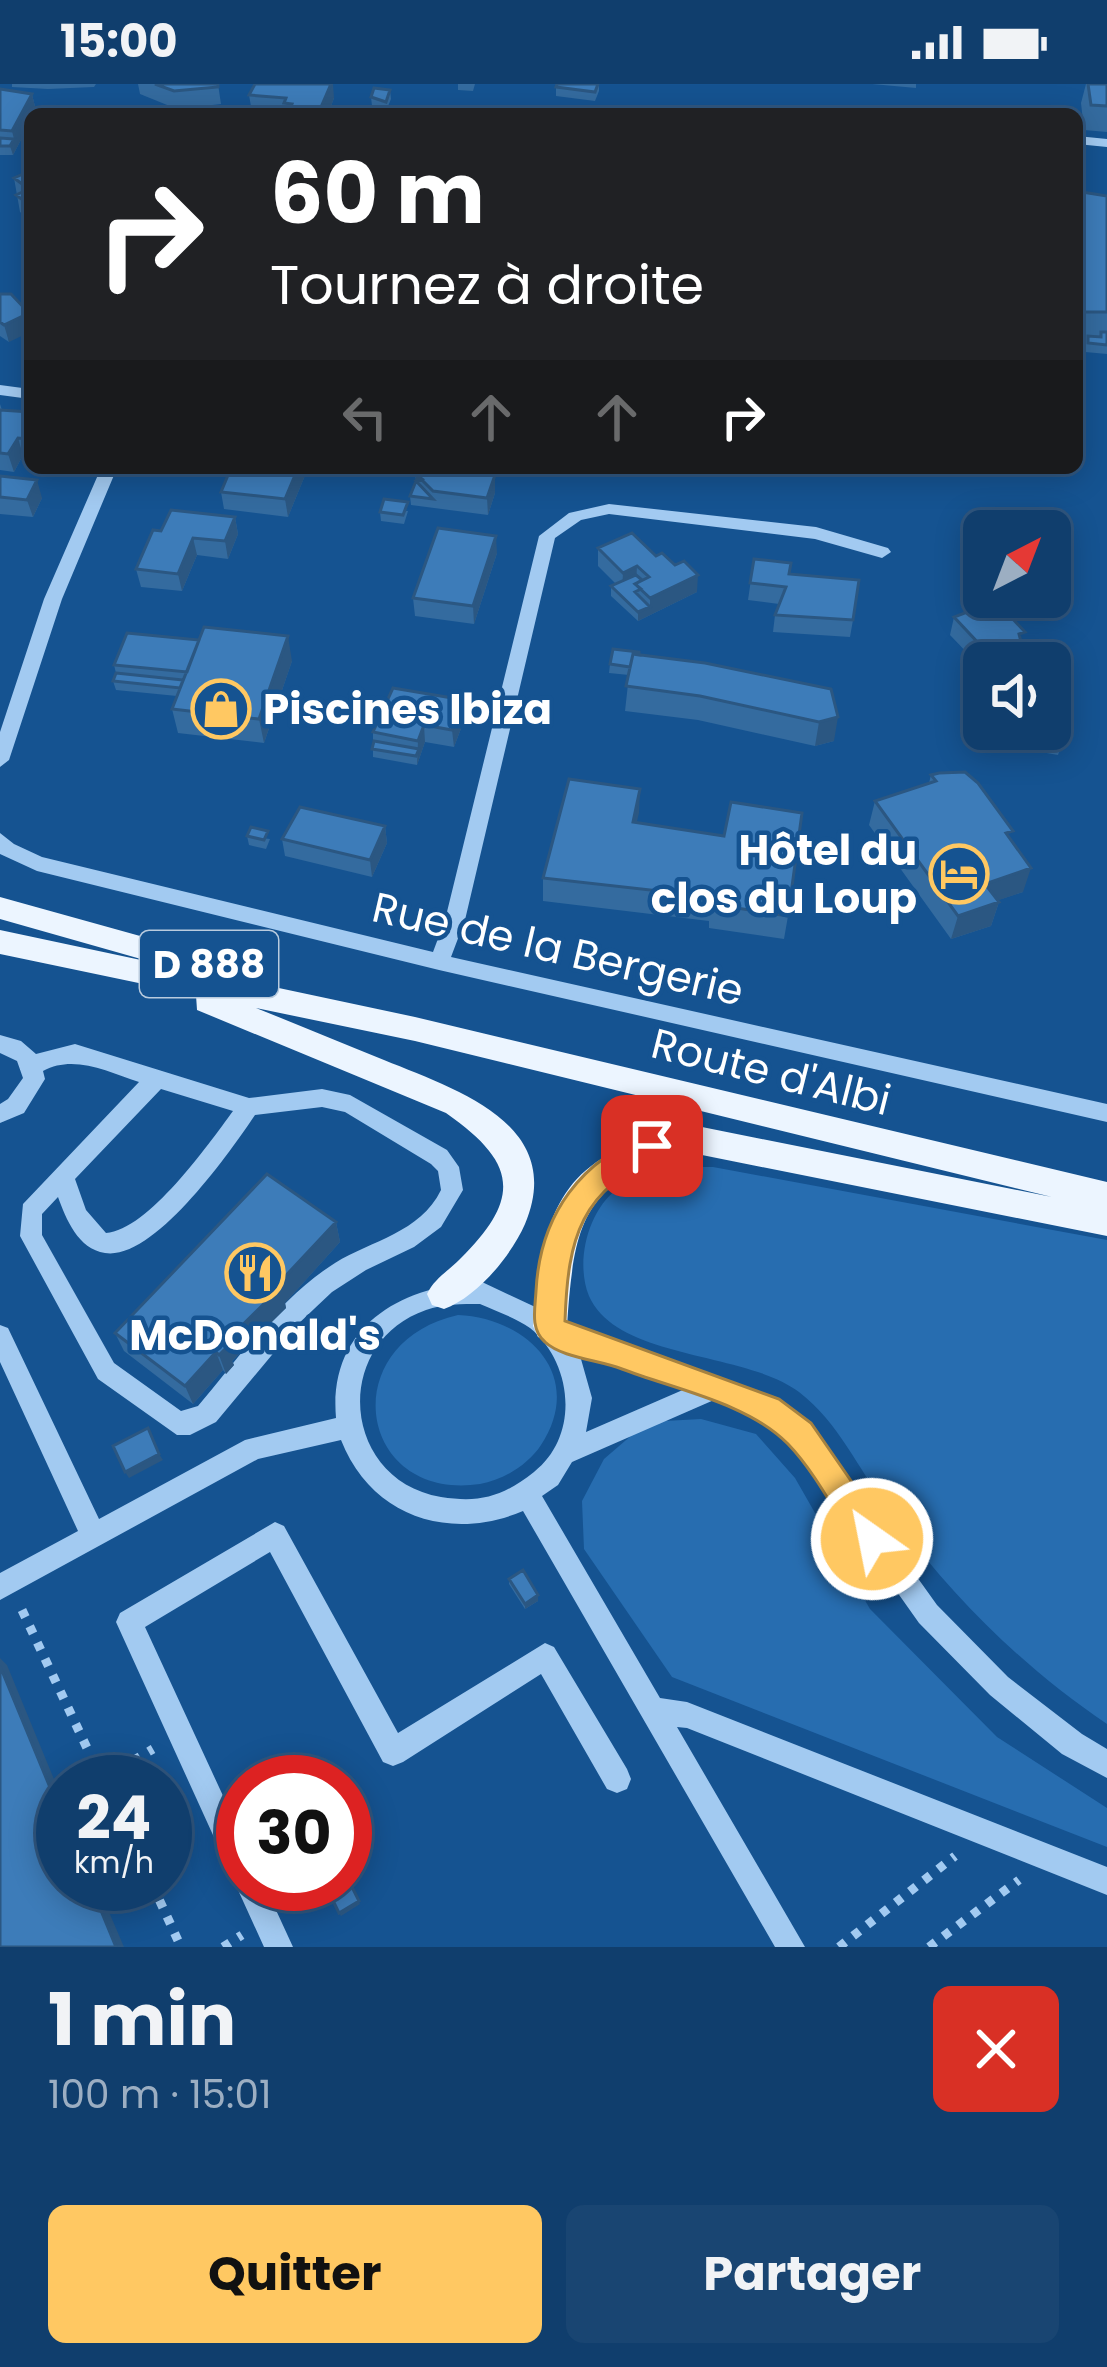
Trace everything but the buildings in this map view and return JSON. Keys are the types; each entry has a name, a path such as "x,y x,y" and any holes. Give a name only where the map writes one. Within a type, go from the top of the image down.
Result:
{"main road":[{"name":"Route d'Albi","path":"0,908 197,961 415,1029"},
{"name":"Route d'Albi","path":"0,942 415,1029 1107,1196"},
{"path":"130,970 398,1076 457,1104 497,1131 521,1166 520,1199 507,1228 479,1265 444,1294"},
{"path":"554,1331 552,1262 568,1218 586,1188 620,1160 652,1146 697,1140 1107,1222"}],"street":[{"path":"0,760 53,598 107,474"},
{"path":"440,962 455,920 547,536 562,521 580,512 609,509 816,532 882,552"},
{"name":"Rue de la Bergerie","path":"0,840 7,849 38,863 440,962 1107,1113"},
{"path":"0,1044 20,1049 33,1066 29,1091 0,1114"},
{"path":"33,1066 75,1053 157,1078 249,1107 322,1098 350,1104 439,1156 448,1167 452,1190 430,1227 341,1271 312,1296 207,1414 190,1423 177,1423 106,1371 31,1236 31,1210 157,1078"},
{"path":"63,1177 68,1196 92,1238 108,1244 127,1240 223,1145 249,1107"},
{"path":"710,1390 569,1450 528,1495 485,1512 439,1513 396,1496 364,1466 347,1427 346,1391 368,1342 379,1327 409,1306 444,1294 482,1293 519,1304 554,1331 768,1409 800,1434 928,1614 999,1686 1072,1744 1107,1764"},
{"path":"554,1331 577,1371 580,1411 569,1450"},
{"path":"0,1336 94,1535"},
{"path":"4,1584 254,1448 347,1427"},
{"path":"528,1495 790,1947"},
{"path":"216,1811 129,1622 275,1535 393,1752 545,1656 617,1779"},
{"path":"652,1711 687,1714 1107,1881"},
{"path":"262,1911 279,1947"}],"path":[{"path":"4,1584 90,1755"},
{"path":"144,1755 180,1733"},
{"path":"839,1947 985,1833"},
{"path":"929,1947 1048,1858"},
{"path":"165,1911 182,1947"}],"shaded area":[{"path":"658,1167 713,1167 1107,1240 1107,1724 1045,1678 960,1598 887,1508 837,1432 799,1392 747,1369 654,1344 604,1317 589,1296 583,1268 592,1224 617,1189"},
{"path":"458,1315 507,1327 527,1339 553,1374 557,1396 553,1420 536,1452 514,1470 480,1484 439,1483 407,1469 386,1446 376,1417 378,1386 392,1356 418,1331"},
{"path":"701,1419 756,1434 795,1478 870,1609 997,1737 1107,1808 1107,1847 672,1677 584,1549 582,1501 604,1459 647,1422"}],"place":[{"name":"Piscines Ibiza","path":"221,709"},
{"name":"Hôtel du clos du Loup","path":"959,874"},
{"name":"McDonald's","path":"255,1273"}],"route":[{"path":"652,1146 620,1160 586,1188 568,1218 552,1262 550,1326 559,1336 602,1346 768,1409 800,1434 872,1539"}]}
